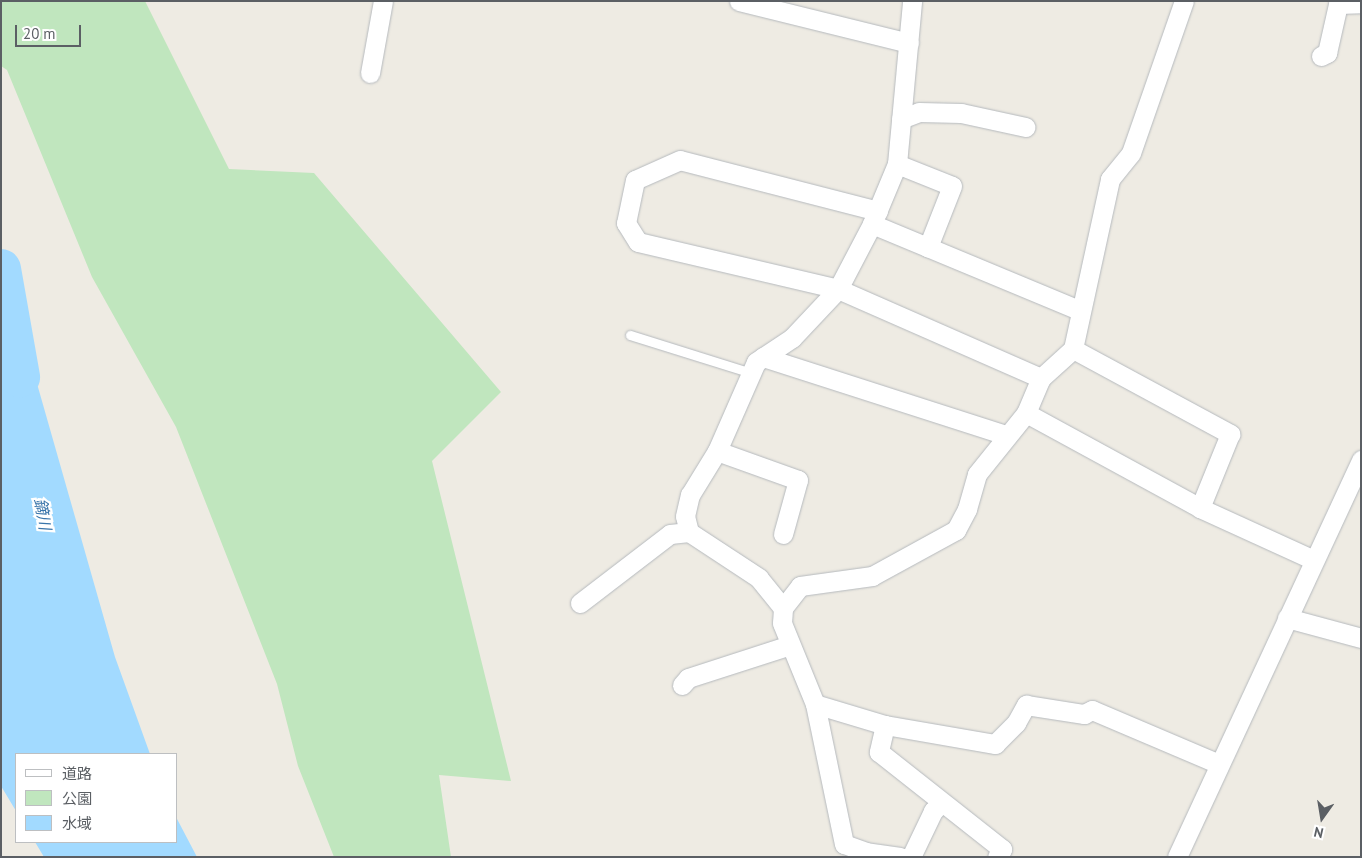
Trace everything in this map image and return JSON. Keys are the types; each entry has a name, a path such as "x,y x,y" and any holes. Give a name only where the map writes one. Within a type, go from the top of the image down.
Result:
{"street":[{"path":"370,73 383,1"},
{"path":"739,1 909,43"},
{"path":"689,532 685,516 690,495 717,451 756,362 792,338 838,289 875,218 897,164 912,1"},
{"path":"900,857 845,850 815,704 782,623 783,608 800,586 872,576 956,530 967,508 977,474 1006,435 1026,413 1041,378 1073,349 1110,179 1131,153 1184,1"},
{"path":"1321,56 1327,53 1338,4 1361,3"},
{"path":"901,118 919,112 961,113 1025,127"},
{"path":"1041,378 838,289 638,242 626,223 635,180 680,160 875,218 928,247 1081,311"},
{"path":"897,164 952,186 928,247"},
{"path":"1073,349 1230,434 1200,508"},
{"path":"763,357 1006,435"},
{"path":"1026,413 1200,508 1314,560"},
{"path":"717,451 798,480 783,534"},
{"path":"1177,857 1361,460"},
{"path":"580,603 670,534 689,532 759,578 783,608"},
{"path":"1287,618 1361,638"},
{"path":"682,685 688,678 790,645"},
{"path":"815,704 885,725 996,744 1016,723 1026,705 1084,714 1092,710 1219,764"},
{"path":"885,725 879,752 941,803 1002,849 997,857"},
{"path":"911,857 933,811 941,803"}],"lane":[{"path":"630,335 751,373"}],"green space":[{"path":"1,1 145,1 229,169 314,173 501,392 432,461 511,781 439,775 451,857 334,857 298,766 277,684 176,427 92,277 7,70 1,66"}],"water":[{"path":"16,310 115,657 150,753 15,753 15,809 1,786 1,349"},
{"path":"178,821 197,857 44,857 36,843 178,843"}],"waterway":[{"name":"鏑川","path":"1,269 20,377"}]}
